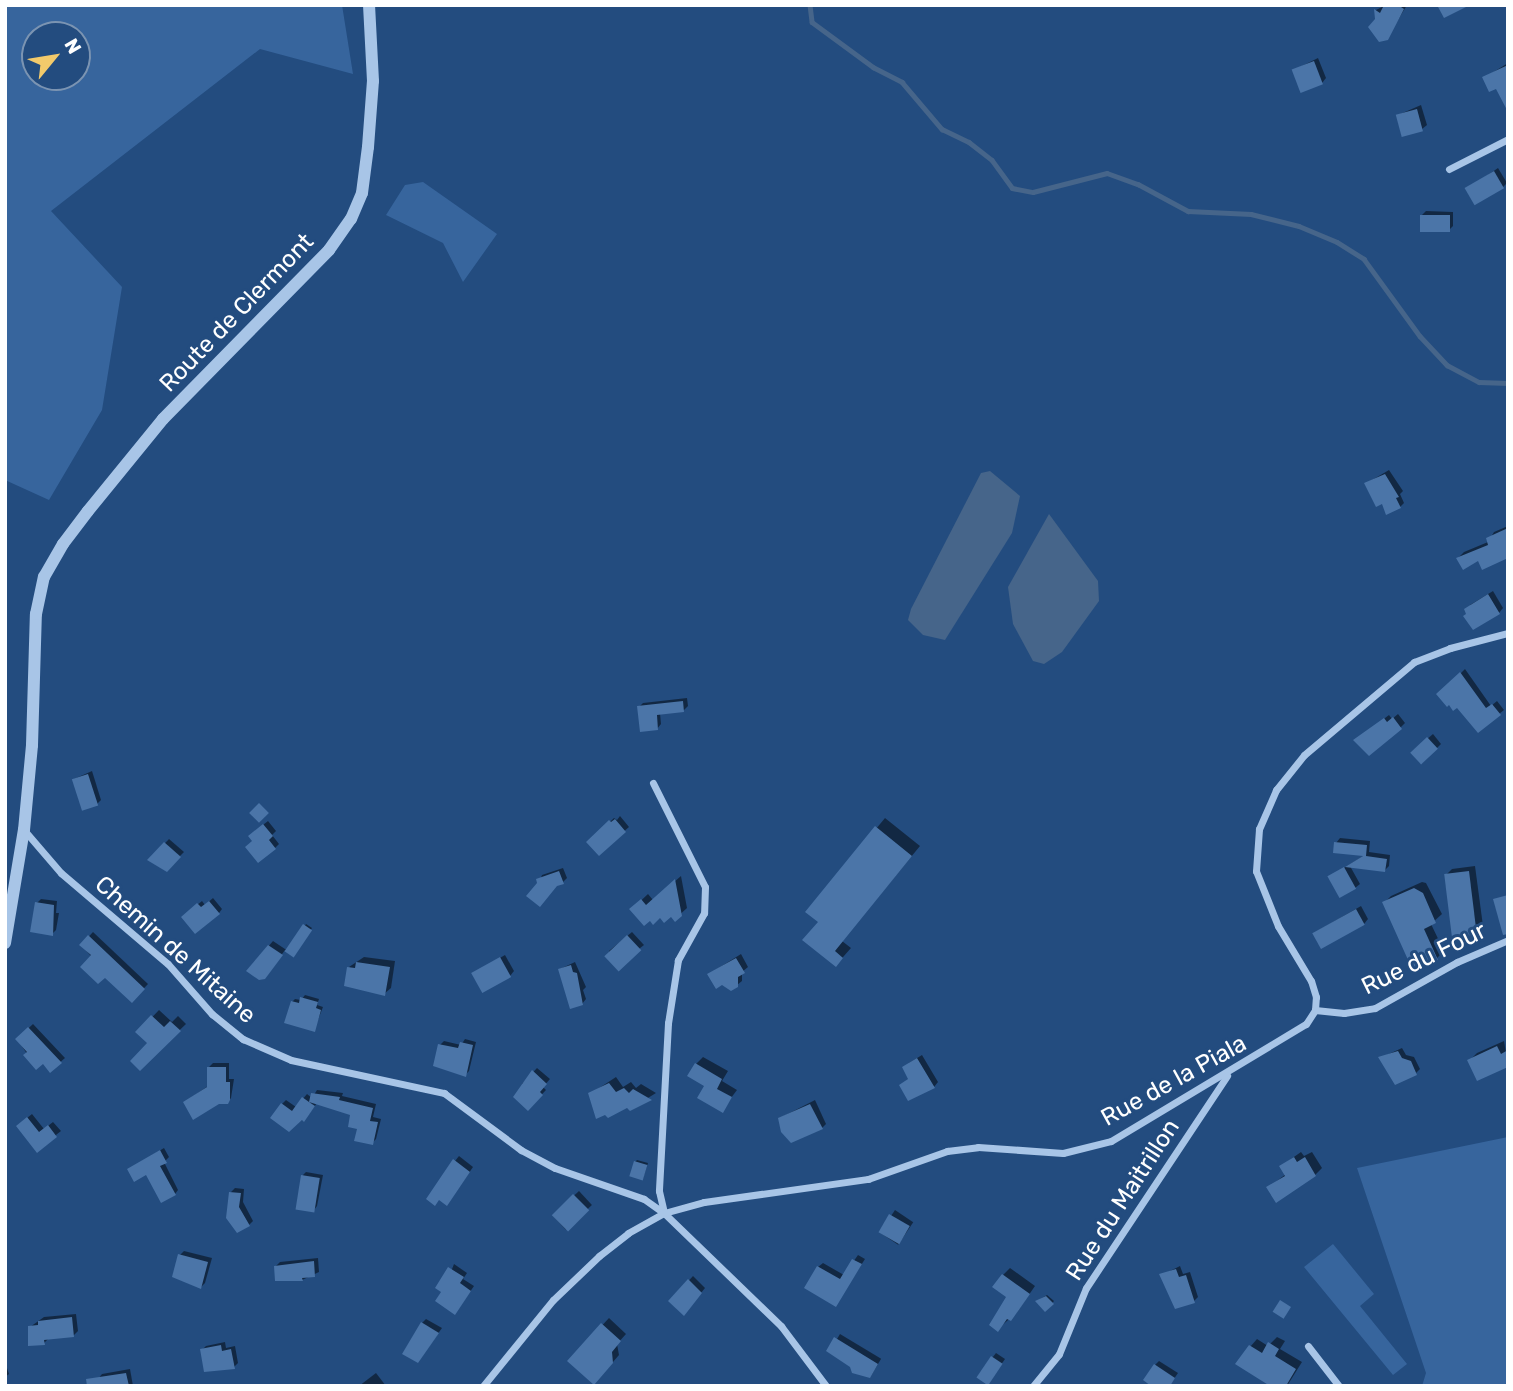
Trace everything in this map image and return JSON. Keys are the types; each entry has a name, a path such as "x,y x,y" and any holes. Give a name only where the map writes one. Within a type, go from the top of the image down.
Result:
{"street":[{"name":"Route de Clermont","path":"5,943 23,830 32,745 36,614 44,577 63,544 88,510 163,419 329,250 351,219 362,192 368,147 373,81 369,5"},
{"path":"1449,169 1508,139"},
{"path":"1315,1010 1316,997 1311,981 1278,926 1256,872 1259,829 1276,790 1301,758 1414,662 1450,648 1508,634"},
{"path":"653,783 705,887 704,913 678,960 668,1023 659,1191 664,1213"},
{"name":"Chemin de Mitaine","path":"23,830 61,873 167,964 212,1014 243,1039 303,1063 444,1093 535,1157 590,1182 644,1199 664,1213 781,1326 826,1386"},
{"name":"Rue du Four","path":"1315,1010 1344,1013 1375,1008 1457,962 1508,940"},
{"name":"Rue de la Piala","path":"483,1386 553,1300 628,1233 664,1213 704,1202 868,1179 947,1150 978,1147 1063,1153 1111,1141 1229,1073 1306,1024 1315,1010"},
{"name":"Rue du Maitrillon","path":"1033,1386 1059,1354 1086,1288 1229,1073"},
{"path":"1308,1346 1339,1386"}],"shaded area":[{"path":"5,5 342,5 353,74 260,49 51,211 122,287 102,410 49,500 5,480"},
{"path":"423,182 497,234 463,282 443,243 386,215 405,185"},
{"path":"990,471 1020,496 1012,533 945,640 923,635 908,620 911,609 981,473"},
{"path":"1049,514 1098,581 1099,601 1062,652 1044,664 1033,661 1013,624 1008,587"},
{"path":"1508,1137 1508,1386 1422,1386 1426,1373 1357,1168"},
{"path":"1333,1244 1374,1294 1360,1306 1407,1364 1393,1375 1304,1267"}],"building":[{"path":"1384,5 1398,5 1404,9 1388,40 1379,42 1368,27 1375,19 1374,9 1380,13"},
{"path":"1437,5 1470,5 1444,18"},
{"path":"1314,61 1323,84 1301,93 1292,70"},
{"path":"1508,65 1508,112 1496,89 1489,92 1482,77"},
{"path":"1417,109 1423,131 1402,137 1396,115"},
{"path":"1494,171 1504,188 1475,205 1465,188"},
{"path":"1420,215 1450,215 1450,232 1420,232"},
{"path":"1385,474 1399,497 1396,498 1401,508 1386,515 1382,504 1376,507 1364,483"},
{"path":"1508,528 1508,558 1482,570 1478,561 1463,570 1456,558 1488,545 1486,538"},
{"path":"1488,594 1500,614 1473,630 1463,616 1466,614 1464,609"},
{"path":"1460,672 1486,708 1492,704 1501,715 1478,733 1457,708 1453,711 1449,705 1447,707 1436,694"},
{"path":"683,701 684,712 657,715 658,730 640,732 637,706"},
{"path":"1393,717 1402,729 1369,756 1353,740 1384,718 1387,722"},
{"path":"1427,737 1438,749 1421,764 1410,753"},
{"path":"88,774 98,805 82,811 72,779"},
{"path":"259,803 269,813 259,823 249,813"},
{"path":"615,819 626,832 599,856 586,842 609,820 611,822"},
{"path":"263,824 273,836 269,840 276,849 258,863 245,847 252,841 248,836"},
{"path":"875,826 912,856 835,951 843,958 836,967 802,940 818,922 805,912"},
{"path":"164,842 181,857 167,872 147,860"},
{"path":"1334,842 1367,845 1366,856 1387,859 1385,872 1345,867 1363,856 1333,853"},
{"path":"1344,867 1356,889 1340,898 1327,876"},
{"path":"559,871 564,884 557,886 540,907 526,896 537,883 536,879"},
{"path":"1469,871 1477,935 1452,938 1444,874"},
{"path":"675,879 682,916 675,922 671,917 664,923 660,918 653,925 650,921 644,926 629,909 641,899 646,905"},
{"path":"1414,888 1423,893 1436,923 1424,929 1438,960 1413,971 1382,902"},
{"path":"1508,895 1508,934 1503,935 1493,899"},
{"path":"209,901 220,914 195,934 181,917 197,903 201,907"},
{"path":"35,902 54,905 53,936 30,932"},
{"path":"1356,909 1365,925 1321,949 1312,933"},
{"path":"303,924 312,930 294,958 285,951"},
{"path":"88,935 145,989 132,1003 105,978 98,984 80,967 91,955 79,945"},
{"path":"627,935 641,950 619,972 604,956"},
{"path":"268,945 283,955 265,979 259,980 246,971"},
{"path":"500,957 511,977 482,993 471,973"},
{"path":"736,958 745,973 738,977 738,987 731,991 722,985 716,989 707,974"},
{"path":"356,962 390,967 385,996 344,986 347,967 355,968"},
{"path":"571,965 573,972 577,973 583,1005 570,1009 558,969"},
{"path":"300,997 318,1002 316,1008 321,1010 315,1032 284,1023 291,1001 299,1003"},
{"path":"151,1015 164,1027 170,1021 181,1031 140,1071 130,1061 147,1043 135,1032"},
{"path":"28,1027 62,1063 50,1073 43,1064 36,1070 23,1055 27,1052 15,1039"},
{"path":"460,1042 473,1045 466,1077 433,1066 438,1044 458,1048"},
{"path":"1497,1046 1501,1054 1508,1050 1508,1067 1477,1081 1467,1060"},
{"path":"1398,1051 1402,1058 1411,1061 1417,1075 1395,1085 1378,1057"},
{"path":"917,1058 935,1088 908,1101 899,1085 908,1079 902,1067"},
{"path":"695,1063 722,1079 717,1089 732,1097 723,1113 697,1098 704,1086 687,1076"},
{"path":"207,1067 226,1067 226,1082 230,1082 230,1100 228,1104 219,1104 193,1120 183,1102 207,1087"},
{"path":"532,1070 547,1084 540,1092 543,1095 528,1111 513,1097"},
{"path":"609,1083 616,1092 624,1088 629,1093 633,1089 652,1100 630,1111 627,1108 608,1118 605,1115 596,1119 588,1093"},
{"path":"311,1093 340,1097 339,1100 373,1108 370,1121 378,1122 373,1145 354,1141 357,1129 348,1127 350,1115 309,1102"},
{"path":"302,1097 315,1106 304,1122 302,1120 289,1132 270,1118 281,1103 292,1111"},
{"path":"810,1104 823,1129 791,1143 781,1132 778,1118"},
{"path":"27,1117 39,1132 48,1125 57,1137 37,1153 16,1126"},
{"path":"160,1150 167,1163 160,1166 176,1195 161,1203 146,1175 134,1182 127,1169"},
{"path":"1294,1157 1297,1162 1305,1157 1316,1176 1276,1203 1266,1187 1285,1176 1279,1166"},
{"path":"453,1159 470,1172 447,1206 439,1200 435,1206 426,1199"},
{"path":"634,1161 647,1165 643,1180 629,1176"},
{"path":"301,1175 320,1178 314,1213 296,1210"},
{"path":"229,1192 241,1193 239,1207 250,1226 237,1233 226,1218"},
{"path":"573,1194 589,1210 568,1231 552,1215"},
{"path":"889,1214 910,1226 899,1244 878,1232"},
{"path":"178,1254 208,1262 201,1289 172,1277"},
{"path":"852,1259 862,1264 836,1307 804,1288 817,1266 840,1279"},
{"path":"314,1261 315,1277 302,1278 303,1281 275,1281 274,1266"},
{"path":"448,1267 464,1277 460,1283 471,1291 455,1315 435,1301 441,1292 435,1288"},
{"path":"1176,1269 1179,1277 1186,1275 1195,1303 1175,1309 1159,1274"},
{"path":"1002,1274 1030,1294 1011,1321 1007,1319 998,1332 989,1325 1006,1297 992,1287"},
{"path":"688,1279 702,1293 684,1316 668,1301"},
{"path":"1046,1296 1054,1304 1045,1312 1035,1301"},
{"path":"1280,1300 1291,1307 1284,1319 1273,1312"},
{"path":"72,1317 74,1337 44,1340 45,1345 28,1346 28,1326 38,1325 38,1321"},
{"path":"421,1322 439,1333 418,1363 402,1354"},
{"path":"601,1323 621,1341 612,1352 613,1363 594,1385 567,1361"},
{"path":"834,1337 878,1364 870,1378 852,1373 850,1367 826,1351"},
{"path":"1268,1342 1279,1349 1275,1356 1296,1369 1286,1386 1270,1386 1235,1364 1249,1345 1262,1353"},
{"path":"221,1345 222,1351 231,1349 235,1369 204,1372 200,1349"},
{"path":"991,1356 1003,1364 988,1385 976,1378"},
{"path":"1154,1364 1175,1378 1170,1386 1151,1386 1143,1380"},
{"path":"126,1373 129,1386 87,1386 86,1379"}],"waterway":[{"path":"810,5 812,22 873,67 902,82 942,129 969,142 992,160 1012,188 1033,192 1107,173 1138,184 1188,211 1251,214 1299,226 1337,242 1364,259 1420,336 1447,365 1479,382 1508,383"}]}
